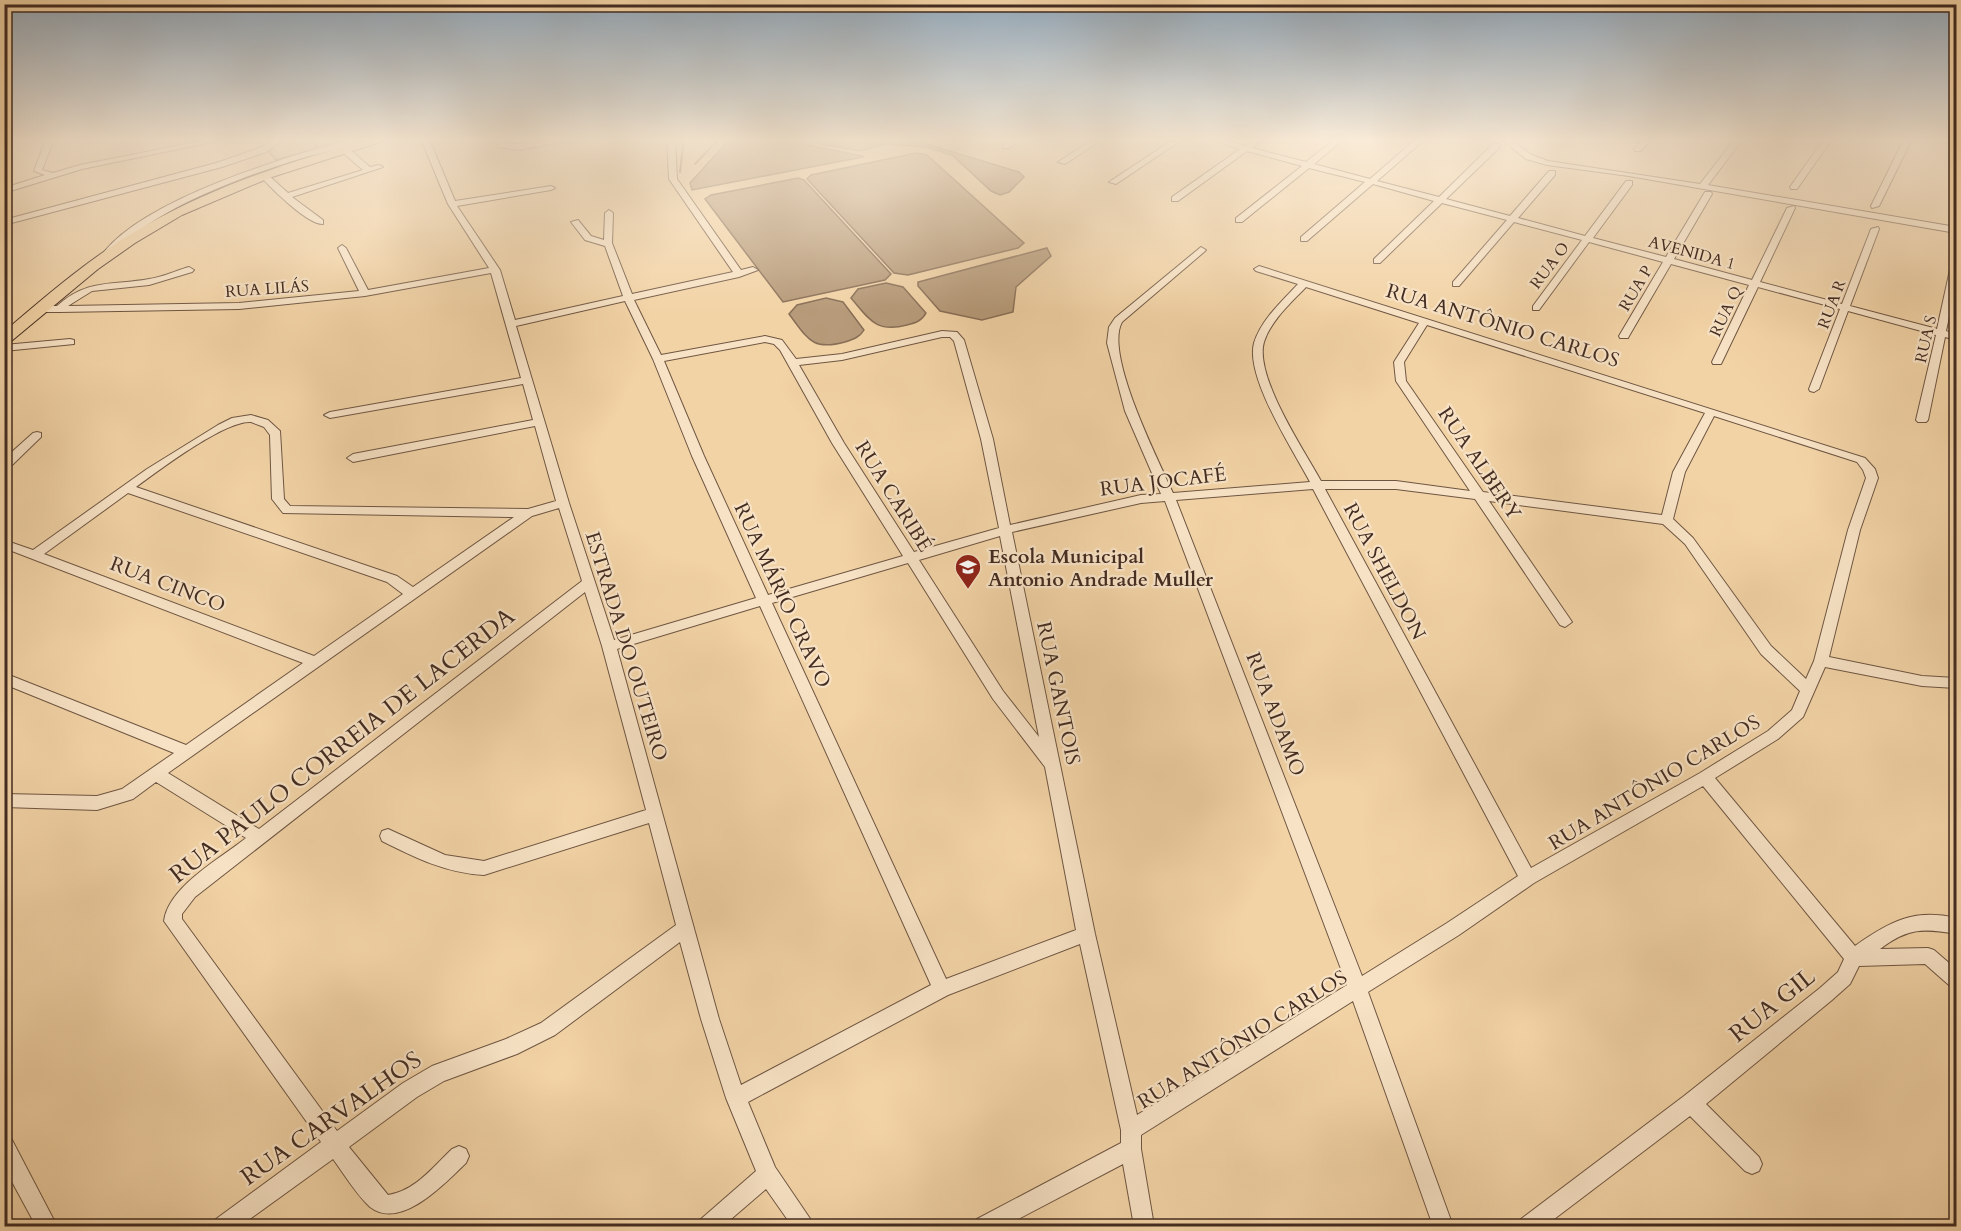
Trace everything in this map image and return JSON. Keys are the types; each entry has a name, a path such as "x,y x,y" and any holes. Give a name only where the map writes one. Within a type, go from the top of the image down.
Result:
{"highway":[{"path":"4,340 105,257 176,214 217,196"}],"street":[{"path":"4,223 104,196"},
{"path":"105,257 129,234 194,196"},
{"path":"288,196 320,222"},
{"name":"ESTRADA DO OUTEIRO","path":"449,196 495,270 563,503 609,646 710,1019 736,1098 768,1174 804,1227"},
{"path":"452,204 499,196"},
{"path":"685,196 739,274"},
{"path":"1175,199 1179,196"},
{"path":"1239,220 1268,196"},
{"path":"1304,239 1354,196"},
{"name":"AVENIDA 1","path":"1433,196 1942,331 1956,337"},
{"path":"1377,261 1445,196"},
{"path":"1456,284 1532,196"},
{"name":"RUA O","path":"1536,308 1619,196"},
{"name":"RUA P","path":"1624,336 1670,259 1698,196"},
{"path":"1753,196 1956,230"},
{"path":"1875,206 1880,196"},
{"name":"RUA Q","path":"1717,362 1791,208"},
{"name":"RUA MÁRIO CRAVO","path":"609,213 608,243 629,299 658,359 698,456 942,989"},
{"path":"574,222 587,239 597,243 608,243"},
{"name":"RUA R","path":"1814,390 1875,229"},
{"path":"342,248 365,293"},
{"name":"RUA ADAMO","path":"1201,250 1118,320 1112,334 1112,343 1130,411 1169,497 1230,652 1358,990 1443,1227"},
{"name":"RUA S","path":"1922,420 1956,265"},
{"name":"RUA ANTÔNIO CARLOS","path":"984,1227 1131,1140 1528,878 1705,777 1773,735 1798,713 1821,662 1854,530 1872,478 1869,469 1861,460 1259,269"},
{"path":"59,309 76,293 89,288 154,281 189,270"},
{"name":"RUA LILÁS","path":"40,309 239,306 365,293 495,270"},
{"path":"512,324 753,270"},
{"name":"RUA SHELDON","path":"1303,284 1274,317 1258,348 1257,362 1271,399 1528,878"},
{"name":"RUA ALBERY","path":"1425,321 1399,362 1401,381 1565,622"},
{"name":"AVENIDA 1","path":"1942,331 1956,332"},
{"name":"RUA GANTOIS","path":"791,363 842,357 939,334 953,334 959,340 979,406 1086,934 1131,1140 1144,1227"},
{"name":"RUA CARIBÉ","path":"658,359 765,339 778,342 784,348 911,559 998,695 1053,767"},
{"path":"4,348 70,342"},
{"path":"330,415 527,380"},
{"path":"1711,412 1679,472 1667,520 1689,541 1766,650 1809,691"},
{"path":"34,555 126,488 216,431 246,417 268,424 273,428 276,435 278,499 287,510 528,513 563,503"},
{"path":"353,458 540,422"},
{"path":"4,466 37,435"},
{"name":"RUA JOCAFÉ","path":"609,646 1005,531 1122,501 1318,485 1396,485 1667,520"},
{"path":"126,488 392,579 413,594"},
{"path":"4,800 97,803 110,801 127,794 158,775 528,513"},
{"name":"RUA CINCO","path":"6,544 315,662"},
{"name":"RUA PAULO CORREIA DE LACERDA","path":"459,1156 418,1195 403,1203 388,1205 378,1201 334,1144 173,921 174,910 189,892 589,582"},
{"path":"1821,662 1922,681 1956,682"},
{"path":"4,678 131,727 188,753"},
{"path":"158,775 260,838"},
{"path":"1705,777 1854,958"},
{"path":"388,836 437,860 460,868 484,868 656,814"},
{"path":"1854,958 1892,929 1911,922 1936,920 1956,926"},
{"name":"RUA CARVALHOS","path":"223,1227 410,1090 439,1073 510,1047 548,1029 685,928"},
{"path":"736,1098 942,989 1086,934"},
{"path":"1854,958 1928,956 1956,980"},
{"name":"RUA GIL","path":"1527,1227 1691,1103 1826,994 1844,978 1854,958"},
{"path":"1691,1103 1752,1164"},
{"path":"4,1145 47,1227"},
{"path":"708,1227 768,1174"}],"shaded area":[{"path":"709,196 819,196 891,274 885,280 783,302 705,199"},
{"path":"823,196 973,196 1024,243 1018,248 908,275 894,273"},
{"path":"1047,248 1051,256 1016,287 1013,312 982,320 940,311 918,286 918,282"},
{"path":"886,283 903,287 926,313 922,318 896,327 881,326 874,323 851,298 858,289"},
{"path":"826,298 843,302 864,330 861,334 845,342 825,345 818,344 806,336 789,314 797,305"}],"place":[{"name":"Escola Municipal Antonio Andrade Muller","path":"968,590"}]}
